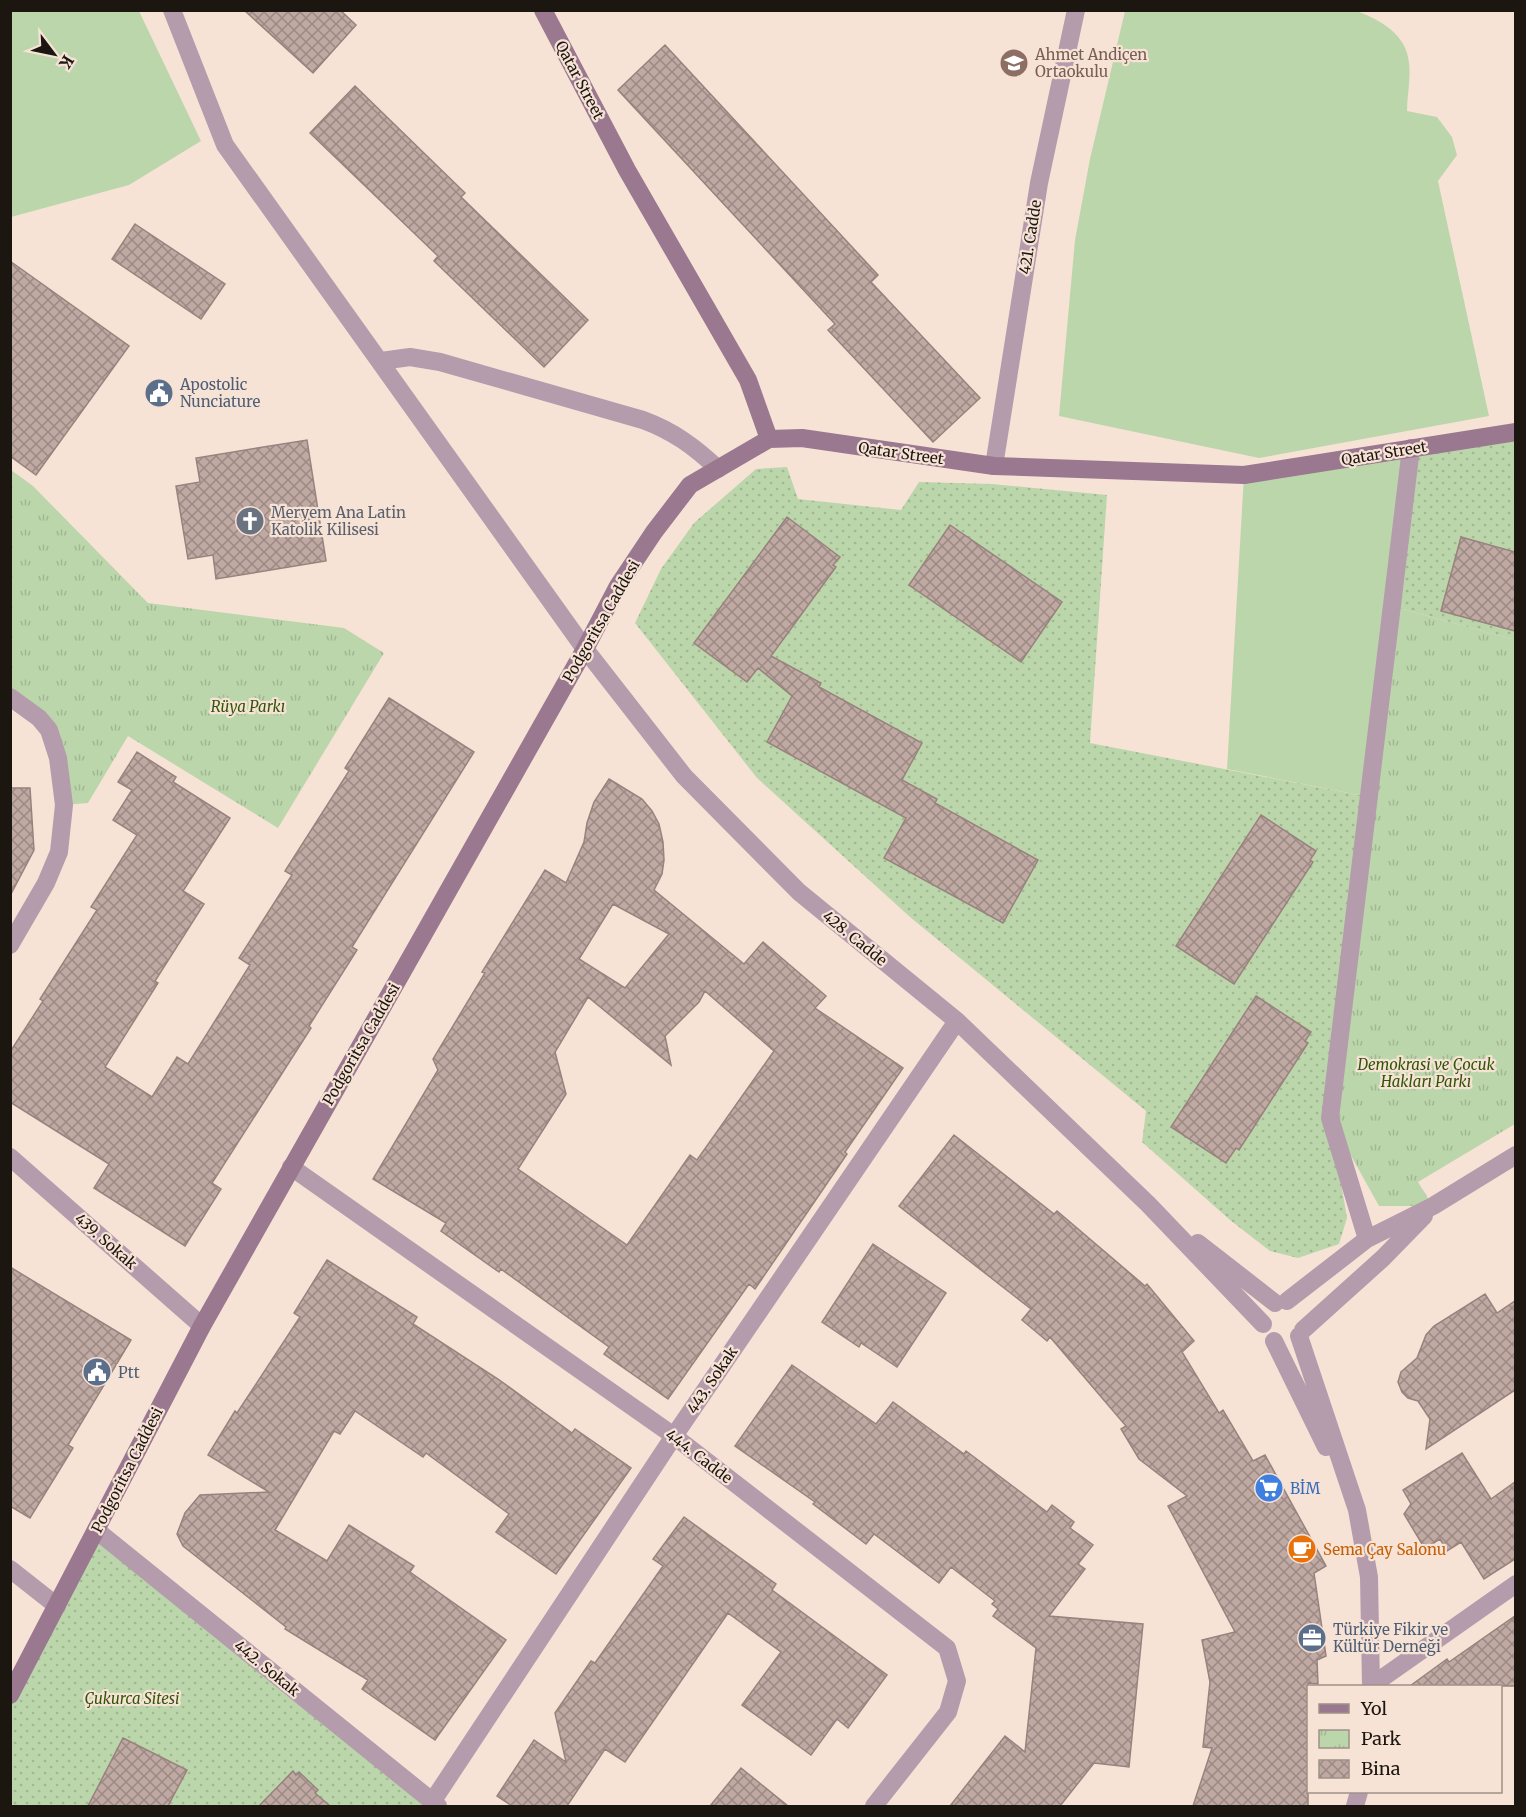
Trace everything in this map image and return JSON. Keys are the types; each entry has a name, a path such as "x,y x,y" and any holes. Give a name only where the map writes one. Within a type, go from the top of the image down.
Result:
{"main road":[{"name":"Qatar Street","path":"543,10 627,170 748,380 769,440 802,438 994,466 1244,475 1515,432"},
{"name":"Podgoritsa Caddesi","path":"10,1695 202,1326 585,649 618,586 654,532 690,485 769,440"}],"street":[{"name":"428. Cadde","path":"172,10 225,145 585,649 684,776 791,884 957,1021 1148,1204"},
{"name":"421. Cadde","path":"994,466 1039,183 1076,10"},
{"path":"381,361 410,357 440,362 643,420 682,438 718,469"},
{"path":"1367,1239 1330,1118 1411,448"},
{"path":"10,697 39,718 49,730 58,758 64,805 59,852 46,883 10,945"},
{"name":"443. Sokak","path":"435,1804 674,1436 957,1021"},
{"path":"1357,1510 1274,1341 1264,1331 1266,1311 1367,1239 1433,1206 1515,1155"},
{"name":"439. Sokak","path":"10,1157 202,1326"},
{"name":"444. Cadde","path":"291,1167 674,1436 947,1648 957,1681 948,1712 873,1806"},
{"path":"1148,1204 1281,1302 1298,1306 1302,1311 1305,1324 1301,1333 1357,1510 1369,1577 1371,1685"},
{"path":"1148,1204 1263,1324"},
{"path":"1274,1341 1287,1343 1301,1333 1383,1258 1433,1206"},
{"name":"442. Sokak","path":"96,1530 435,1804"},
{"path":"10,1569 57,1606"},
{"path":"1372,1685 1515,1584"}],"green space":[{"path":"11,10 139,11 201,141 129,185 11,217"},
{"path":"1354,10 1382,23 1403,44 1409,69 1407,111 1437,117 1452,137 1457,155 1438,181 1489,416 1259,458 1059,416 1075,240 1090,159 1125,11"},
{"path":"1515,432 1515,640 1392,606 1411,448"},
{"path":"1411,448 1369,797 1227,769 1244,475"},
{"path":"787,467 798,499 901,510 919,482 992,484 1107,495 1090,743 1369,797 1330,1118 1347,1218 1339,1244 1298,1258 1270,1251 1230,1220 1142,1142 1146,1111 910,917 757,778 635,623 661,569 694,523 756,469"},
{"name":"Rüya Parkı","path":"11,470 33,486 148,603 344,628 384,653 278,828 128,736 88,803 64,805 54,743 11,697"},
{"name":"Demokrasi ve Çocuk Hakları Parkı","path":"1392,606 1515,640 1515,1124 1418,1182 1433,1206 1379,1206 1330,1118"},
{"name":"Çukurca Sitesi","path":"96,1530 438,1806 11,1806 10,1695"}],"building":[{"path":"244,10 340,10 356,25 313,73"},
{"path":"665,45 878,275 871,282 980,398 933,442 828,330 835,324 618,90"},
{"path":"355,86 465,193 461,197 588,320 544,367 434,261 438,256 310,133"},
{"path":"135,224 225,284 201,319 112,259"},
{"path":"10,261 129,346 36,475 10,456"},
{"name":"Meryem Ana Latin Katolik Kilisesi","path":"307,440 326,561 216,579 213,555 188,559 176,486 200,482 196,458"},
{"path":"787,517 840,557 833,565 836,567 771,656 821,683 819,687 922,743 902,780 937,799 935,803 1038,860 1003,923 884,858 906,818 767,742 792,696 758,668 747,682 694,643"},
{"path":"950,525 1062,602 1021,662 909,585"},
{"path":"1461,537 1515,552 1515,631 1441,611"},
{"path":"389,698 474,752 352,947 357,950 309,1026 311,1028 212,1183 221,1189 185,1246 94,1188 109,1164 10,1102 10,1052 43,1001 40,999 97,910 91,907 137,835 113,820 132,790 118,782 137,752 176,777 173,782 230,818 183,891 204,904 155,981 158,983 105,1067 152,1097 177,1057 188,1064 250,965 239,958 292,875 285,871 349,771 345,768"},
{"path":"609,779 642,799 659,824 663,842 662,874 654,890 744,964 763,942 826,996 815,1008 903,1068 755,1289 749,1284 668,1399 604,1354 609,1347 501,1269 499,1272 441,1231 446,1223 373,1179 438,1070 433,1059 485,973 482,972 545,870 566,883 584,842 594,802","holes":["613,904 669,934 625,988 579,959","705,991 774,1051 697,1160 690,1155 627,1245 518,1169 566,1094 555,1052 588,997 671,1065 665,1036 699,1002"]},
{"path":"10,788 30,788 34,850 10,896"},
{"path":"1261,815 1316,851 1310,860 1313,862 1234,984 1176,946"},
{"path":"1256,996 1311,1032 1305,1041 1308,1043 1239,1150 1236,1148 1226,1163 1171,1127"},
{"path":"954,1135 1054,1214 1057,1211 1145,1286 1147,1284 1194,1341 1182,1352 1219,1413 1223,1410 1253,1461 1265,1455 1326,1566 1314,1573 1326,1656 1317,1660 1318,1684 1308,1683 1307,1685 1308,1806 1193,1806 1212,1748 1203,1747 1210,1682 1202,1640 1235,1632 1168,1506 1187,1496 1139,1459 1121,1429 1126,1426 1050,1337 1047,1341 1022,1320 1031,1309 899,1206"},
{"path":"873,1244 946,1293 897,1367 861,1343 859,1347 822,1322"},
{"path":"327,1260 417,1317 413,1324 498,1379 572,1433 575,1429 631,1468 556,1574 496,1532 509,1514 426,1453 423,1457 355,1411 340,1434 334,1431 275,1530 327,1561 349,1525 414,1566 410,1572 506,1640 435,1740 362,1689 368,1680 285,1629 286,1627 183,1546 177,1534 185,1513 200,1495 269,1492 208,1455 235,1411 237,1413 300,1317 294,1313"},
{"path":"10,1267 131,1340 68,1445 73,1448 30,1518 10,1506"},
{"path":"1485,1294 1497,1313 1515,1301 1515,1390 1426,1449 1430,1419 1418,1401 1408,1398 1402,1392 1398,1382 1401,1372 1417,1358 1426,1335 1434,1326"},
{"path":"792,1365 876,1424 893,1402 964,1454 966,1451 1047,1512 1052,1505 1074,1522 1070,1528 1093,1545 1078,1564 1085,1569 1049,1616 1143,1624 1129,1767 1094,1763 1060,1806 950,1806 1005,1736 1025,1752 1036,1648 993,1616 998,1609 992,1604 995,1601 951,1567 939,1583 874,1534 866,1544 813,1504 815,1502 735,1446"},
{"path":"1462,1453 1491,1499 1515,1482 1515,1559 1484,1579 1461,1542 1447,1551 1440,1539 1425,1549 1404,1514 1411,1504 1403,1490"},
{"path":"684,1517 776,1584 772,1590 887,1675 848,1728 837,1719 811,1755 742,1705 781,1652 728,1613 625,1762 605,1749 567,1806 512,1806 497,1796 534,1740 566,1762 555,1713 591,1661 595,1663 663,1566 653,1559"},
{"path":"1515,1616 1515,1686 1411,1685 1447,1659 1449,1662"},
{"path":"123,1738 187,1770 168,1806 88,1806"},
{"path":"741,1768 788,1806 710,1806"},
{"path":"293,1771 296,1775 299,1772 318,1790 315,1793 330,1806 259,1806"}],"place":[{"name":"Ahmet Andiçen Ortaokulu","path":"1014,63"},
{"name":"Apostolic Nunciature","path":"159,393"},
{"name":"Meryem Ana Latin Katolik Kilisesi","path":"250,521"},
{"name":"Ptt","path":"97,1372"},
{"name":"BİM","path":"1269,1488"},
{"name":"Sema Çay Salonu","path":"1302,1549"},
{"name":"Türkiye Fikir ve Kültür Derneği","path":"1312,1638"}]}
